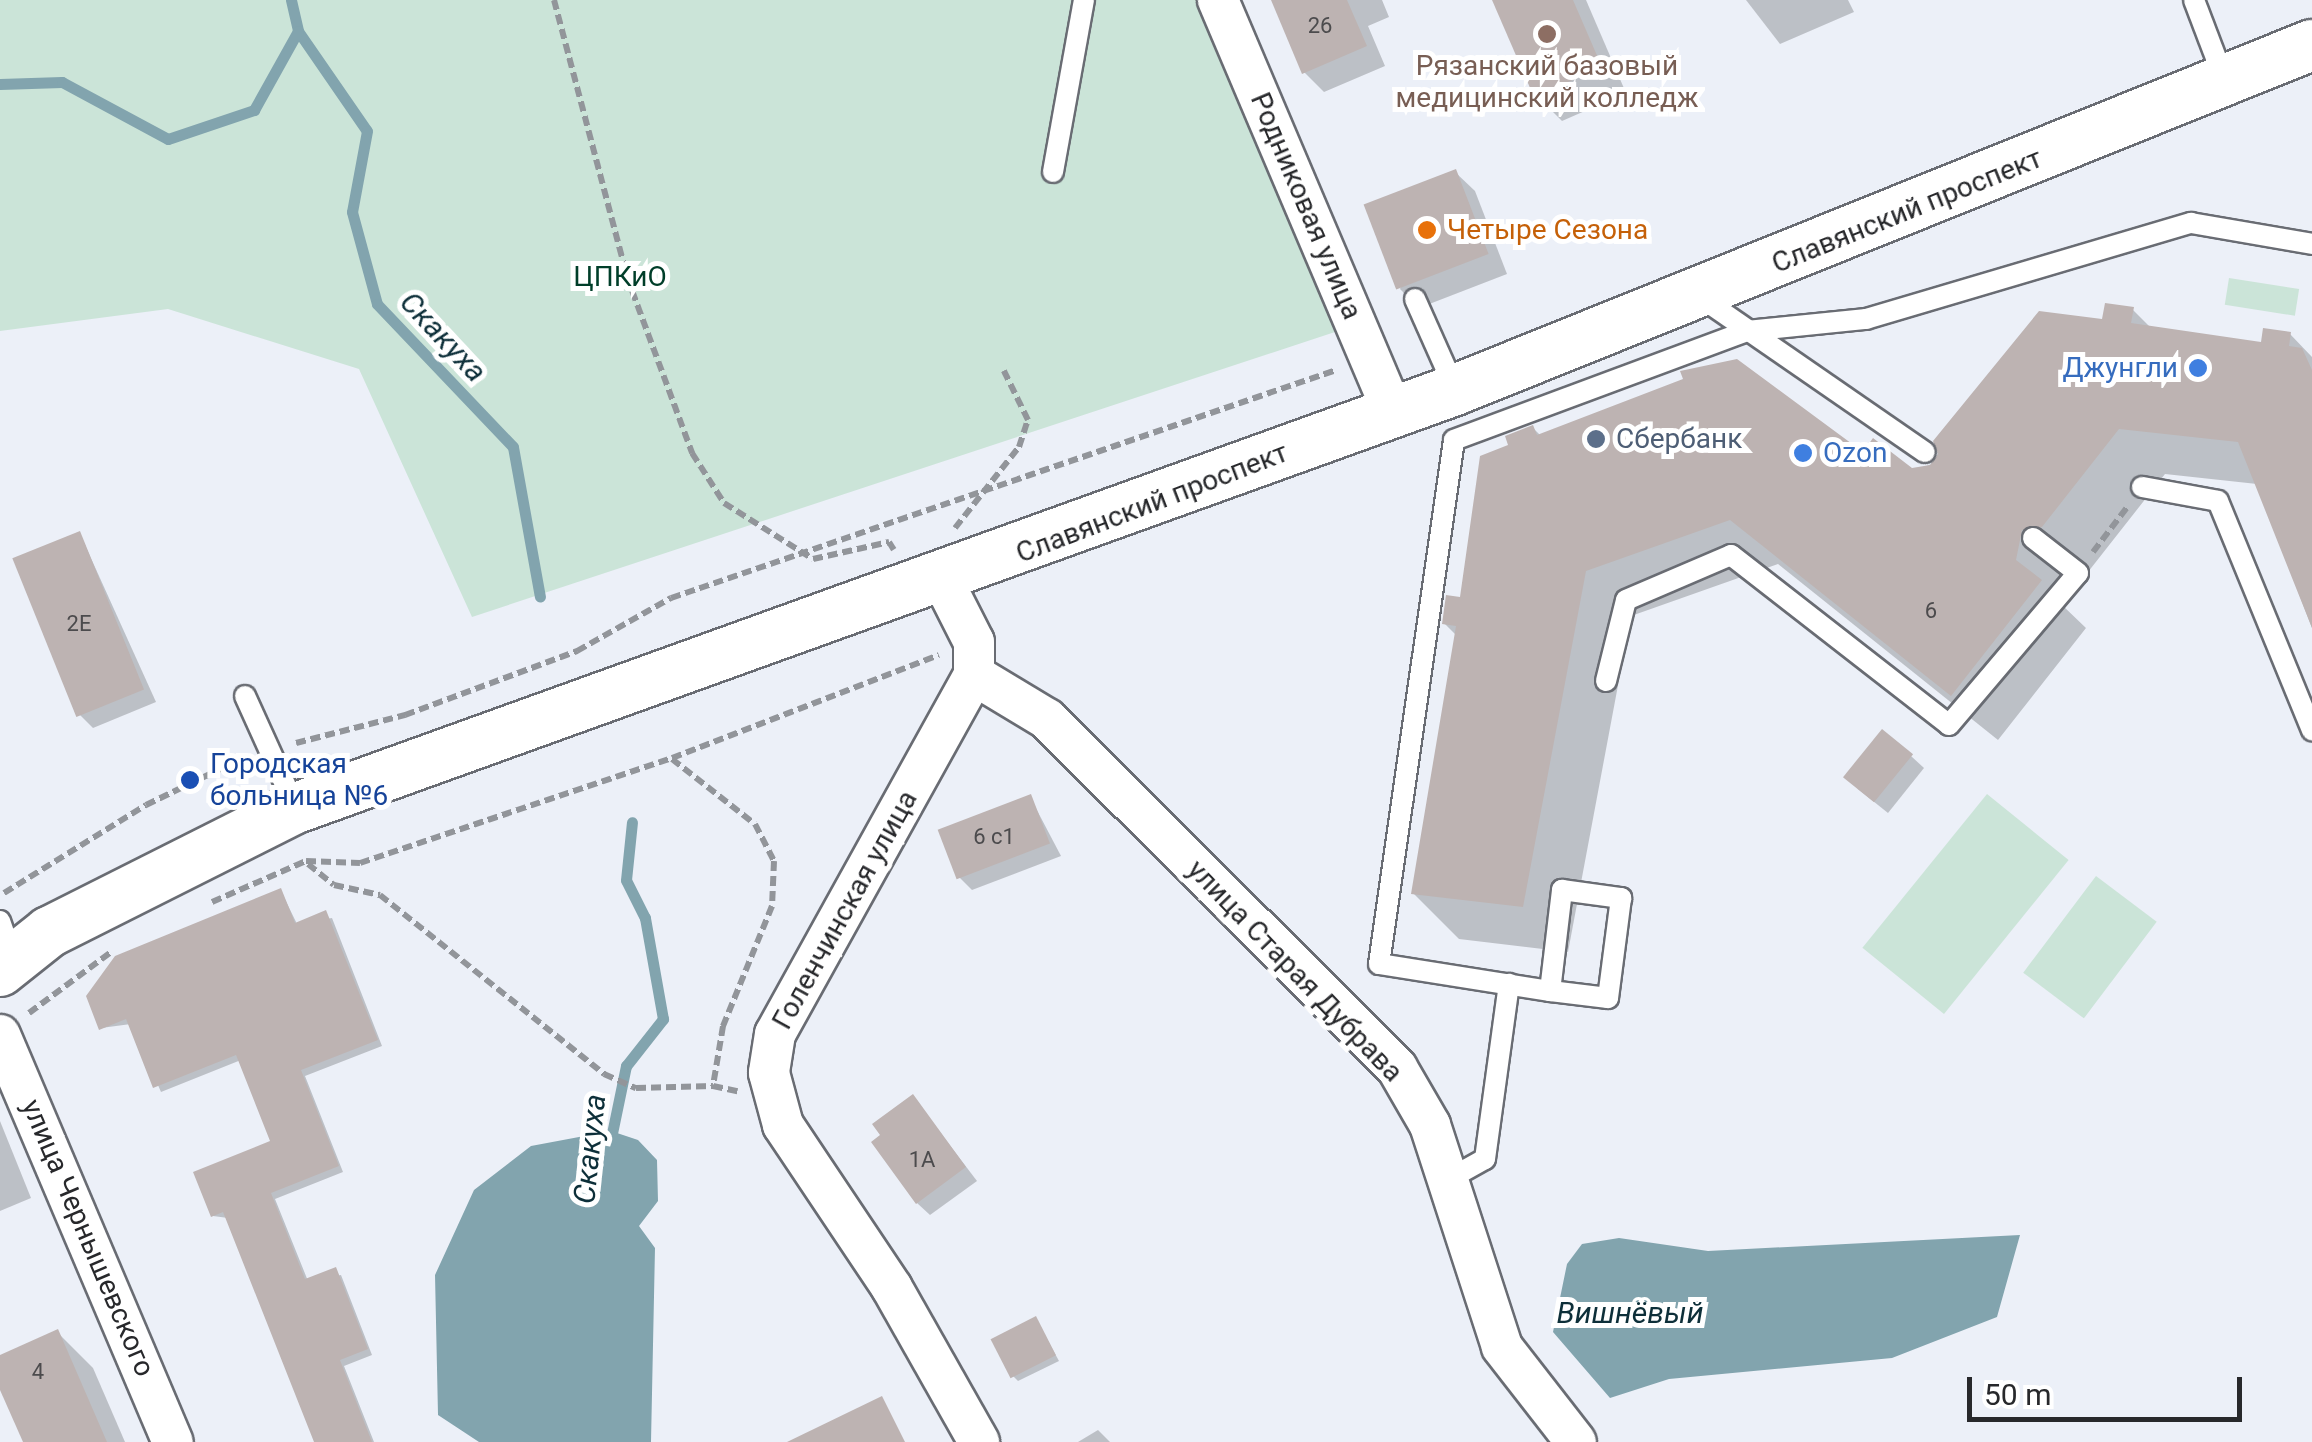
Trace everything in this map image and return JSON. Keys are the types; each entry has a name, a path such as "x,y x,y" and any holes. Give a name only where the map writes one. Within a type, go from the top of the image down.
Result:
{"street":[{"name":"Родниковая улица","path":"1218,0 1393,412"},
{"name":"Славянский проспект","path":"5,950 194,854 296,808 930,585 1455,390 1700,296 2312,44"},
{"path":"930,585 974,658"},
{"name":"Голенчинская улица","path":"773,1098 775,1034 974,658"},
{"name":"улица Старая Дубрава","path":"974,658 1047,719 1397,1068 1449,1179 1502,1347 1576,1442"},
{"name":"улица Чернышевского","path":"7,1030 172,1442"},
{"path":"773,1098 979,1442"}],"lane":[{"path":"1052,172 1084,0"},
{"path":"2194,0 2225,81"},
{"path":"1550,991 1562,890 1621,898 1608,998 1550,991 1379,964 1454,440 1747,331 1866,320 2191,224 2312,244"},
{"path":"1700,296 1925,452"},
{"path":"1416,299 1455,390"},
{"path":"2136,496 2218,500 2312,730"},
{"path":"1606,681 1626,600 1732,555 1950,725 2078,573 2033,538"},
{"path":"245,696 296,808"},
{"path":"1449,1179 1485,1159 1509,984"}],"path":[{"path":"554,0 627,277 692,453 724,503 804,553 889,542 930,585 958,515 1020,448 1028,420 1004,371"},
{"path":"0,896 146,805 270,750 405,715 577,652 671,598 972,500 1370,357"},
{"path":"2103,539 2136,496"},
{"path":"200,908 306,862 360,864 974,658"},
{"path":"672,758 755,824 774,861 772,906 722,1026 712,1086"},
{"path":"306,862 334,885 380,895 604,1074 636,1088 712,1086 773,1098"},
{"path":"7,1030 129,939"}],"green space":[{"name":"ЦПКиО","path":"0,0 1203,0 1344,329 472,617 359,369 168,309 0,331"},
{"path":"2229,278 2299,289 2295,316 2225,305"},
{"path":"1987,794 2069,860 1944,1014 1862,948"},
{"path":"2096,876 2157,922 2084,1018 2023,973"}],"water":[{"path":"611,1131 638,1140 657,1160 658,1201 639,1226 655,1248 651,1442 479,1442 438,1415 435,1275 474,1190 531,1146"},
{"name":"Вишнёвый","path":"2020,1235 1997,1317 1892,1358 1669,1379 1610,1398 1553,1332 1567,1264 1582,1244 1619,1238 1708,1251"}],"building":[{"path":"1271,0 1347,0 1367,46 1302,74"},
{"name":"Рязанский базовый медицинский колледж","path":"1492,0 1573,0 1602,67 1534,97"},
{"name":"Четыре Сезона","path":"1456,169 1489,254 1396,289 1364,204"},
{"path":"2105,303 2134,307 2131,323 2261,342 2263,328 2291,332 2289,346 2302,348 2312,370 2312,628 2238,442 2119,429 2042,527 2022,530 2016,560 2042,580 1951,696 1730,520 1586,571 1523,907 1411,894 1456,626 1442,624 1446,595 1460,597 1480,456 1508,445 1505,436 1533,425 1537,435 1683,379 1680,371 1737,359 1863,452 1873,438 1912,468 1930,465 1938,454 1933,441 2039,311 2102,319"},
{"path":"80,531 144,690 76,717 12,558"},
{"path":"1882,729 1913,754 1874,802 1843,777"},
{"path":"1031,794 1050,843 957,879 938,830"},
{"path":"281,888 295,923 326,910 378,1040 301,1070 339,1166 271,1193 305,1279 336,1267 368,1349 340,1360 372,1442 314,1442 223,1212 211,1217 193,1172 270,1141 236,1055 153,1088 126,1019 99,1030 86,996 115,956"},
{"path":"913,1094 966,1167 916,1204 871,1142 880,1135 872,1124"},
{"path":"1036,1316 1056,1355 1011,1378 991,1339"},
{"path":"58,1329 107,1442 23,1442 0,1390 0,1355"},
{"path":"882,1396 905,1442 787,1442"}],"waterway":[{"name":"Скакуха","path":"291,0 298,31 367,131 352,212 377,304 513,447 540,597"},
{"path":"0,84 62,82 168,139 254,110 298,31"},
{"name":"Скакуха","path":"610,1143 626,1066 663,1019 645,918 626,880 632,822"}],"place":[{"name":"Рязанский базовый медицинский колледж","path":"1547,34"},
{"name":"Четыре Сезона","path":"1427,230"},
{"name":"Джунгли","path":"2198,368"},
{"name":"Сбербанк","path":"1596,439"},
{"name":"Ozon","path":"1803,453"},
{"name":"Городская больница №6","path":"190,780"}]}
